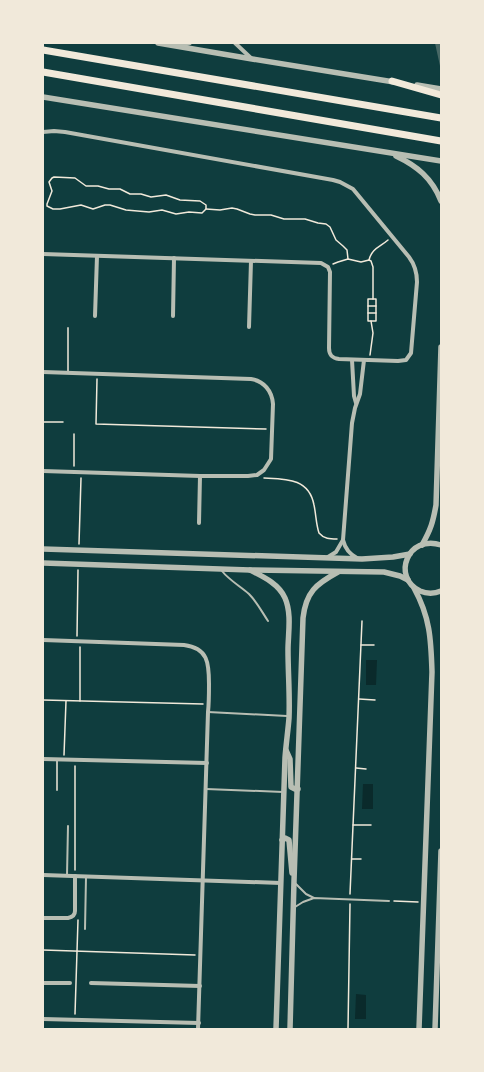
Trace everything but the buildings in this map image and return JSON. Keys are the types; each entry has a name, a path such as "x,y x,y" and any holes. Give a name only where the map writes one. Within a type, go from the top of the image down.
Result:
{"highway":[{"path":"43,50 441,118"},
{"path":"43,72 441,141"},
{"path":"392,81 441,95"}],"street":[{"path":"158,43 441,89"},
{"path":"178,47 190,43"},
{"path":"235,43 252,59"},
{"path":"43,98 441,161"},
{"path":"43,132 54,131 72,134 334,180 347,185 358,194 409,257 416,272 412,353 406,360 402,361 352,360 334,358 331,356 329,352 330,275 328,267 322,263 43,254"},
{"path":"390,153 410,163 421,171 434,185 441,201"},
{"path":"96,316 97,256"},
{"path":"173,316 174,258"},
{"path":"249,327 251,261"},
{"path":"422,545 431,530 435,509 441,347"},
{"path":"352,360 354,396 356,403"},
{"path":"327,558 336,552 343,540 352,423 356,403 360,394 364,360"},
{"path":"43,372 256,380 264,384 270,391 273,404 271,459 267,467 261,473 253,476 200,476 43,471"},
{"path":"199,523 200,476"},
{"path":"343,540 347,550 356,558 362,559"},
{"path":"419,1029 431,657 427,620 420,598 408,580 405,567 406,562 413,550 422,545 432,543 441,545"},
{"path":"43,549 362,559 393,558 410,554"},
{"path":"43,563 250,570 384,572 408,580"},
{"path":"250,570 274,584 286,599 288,608 289,716 282,840 276,1029"},
{"path":"290,1029 304,609 309,596 317,585 324,579 338,572"},
{"path":"414,588 429,594 441,591"},
{"path":"43,640 192,646 204,654 208,661 207,763 198,1029"},
{"path":"286,749 290,759 291,787 296,790 298,789"},
{"path":"43,759 207,763"},
{"path":"282,840 286,838 289,840 291,870 294,881"},
{"path":"435,1029 441,851"},
{"path":"43,875 281,883"},
{"path":"43,918 68,918 74,915 75,876"},
{"path":"43,983 70,983"},
{"path":"91,983 200,986"},
{"path":"43,1019 199,1023"}],"lane":[{"path":"68,328 68,372"},
{"path":"220,568 226,576 249,595 268,621"},
{"path":"208,712 289,716"},
{"path":"57,759 57,790"},
{"path":"206,789 284,792"},
{"path":"67,876 68,826"},
{"path":"85,930 86,876"},
{"path":"294,881 303,891 314,898"},
{"path":"293,908 314,898 389,901"}],"path":[{"path":"206,209 206,205 200,201 180,200 166,195 151,197 141,194 130,194 120,189 110,189 98,186 88,187 78,178 54,177 50,180 49,184 52,194 46,206 60,209 81,205 93,209 110,205 126,210 149,212 162,210 178,214 189,212 202,213 206,209 220,210 232,208 256,216 271,216 284,219 305,220 326,224 330,228 336,240 347,250 348,259"},
{"path":"369,260 372,251 388,241 384,235"},
{"path":"328,267 348,259 361,262 369,260"},
{"path":"369,260 371,261 373,267 373,299 376,299 376,321 371,321"},
{"path":"370,360 370,348 373,337 371,321 368,321 368,299 373,299"},
{"path":"368,306 376,306"},
{"path":"368,313 376,313"},
{"path":"97,374 96,424 273,429"},
{"path":"43,422 63,422"},
{"path":"74,434 74,472"},
{"path":"79,550 81,472"},
{"path":"262,478 289,479 301,484 306,488 312,499 319,533 326,538 343,540"},
{"path":"78,564 80,701"},
{"path":"348,1029 350,899 362,621"},
{"path":"361,645 374,645"},
{"path":"359,699 375,700"},
{"path":"43,700 208,704"},
{"path":"64,759 66,700"},
{"path":"75,760 75,876"},
{"path":"356,768 366,769"},
{"path":"353,825 371,825"},
{"path":"352,859 361,859"},
{"path":"389,901 424,902"},
{"path":"75,1020 79,915"},
{"path":"43,950 201,955"}],"water":[{"path":"366,660 377,660 376,685 366,685"},
{"path":"363,784 373,784 373,809 362,809"},
{"path":"356,994 366,995 366,1019 355,1019"}]}
